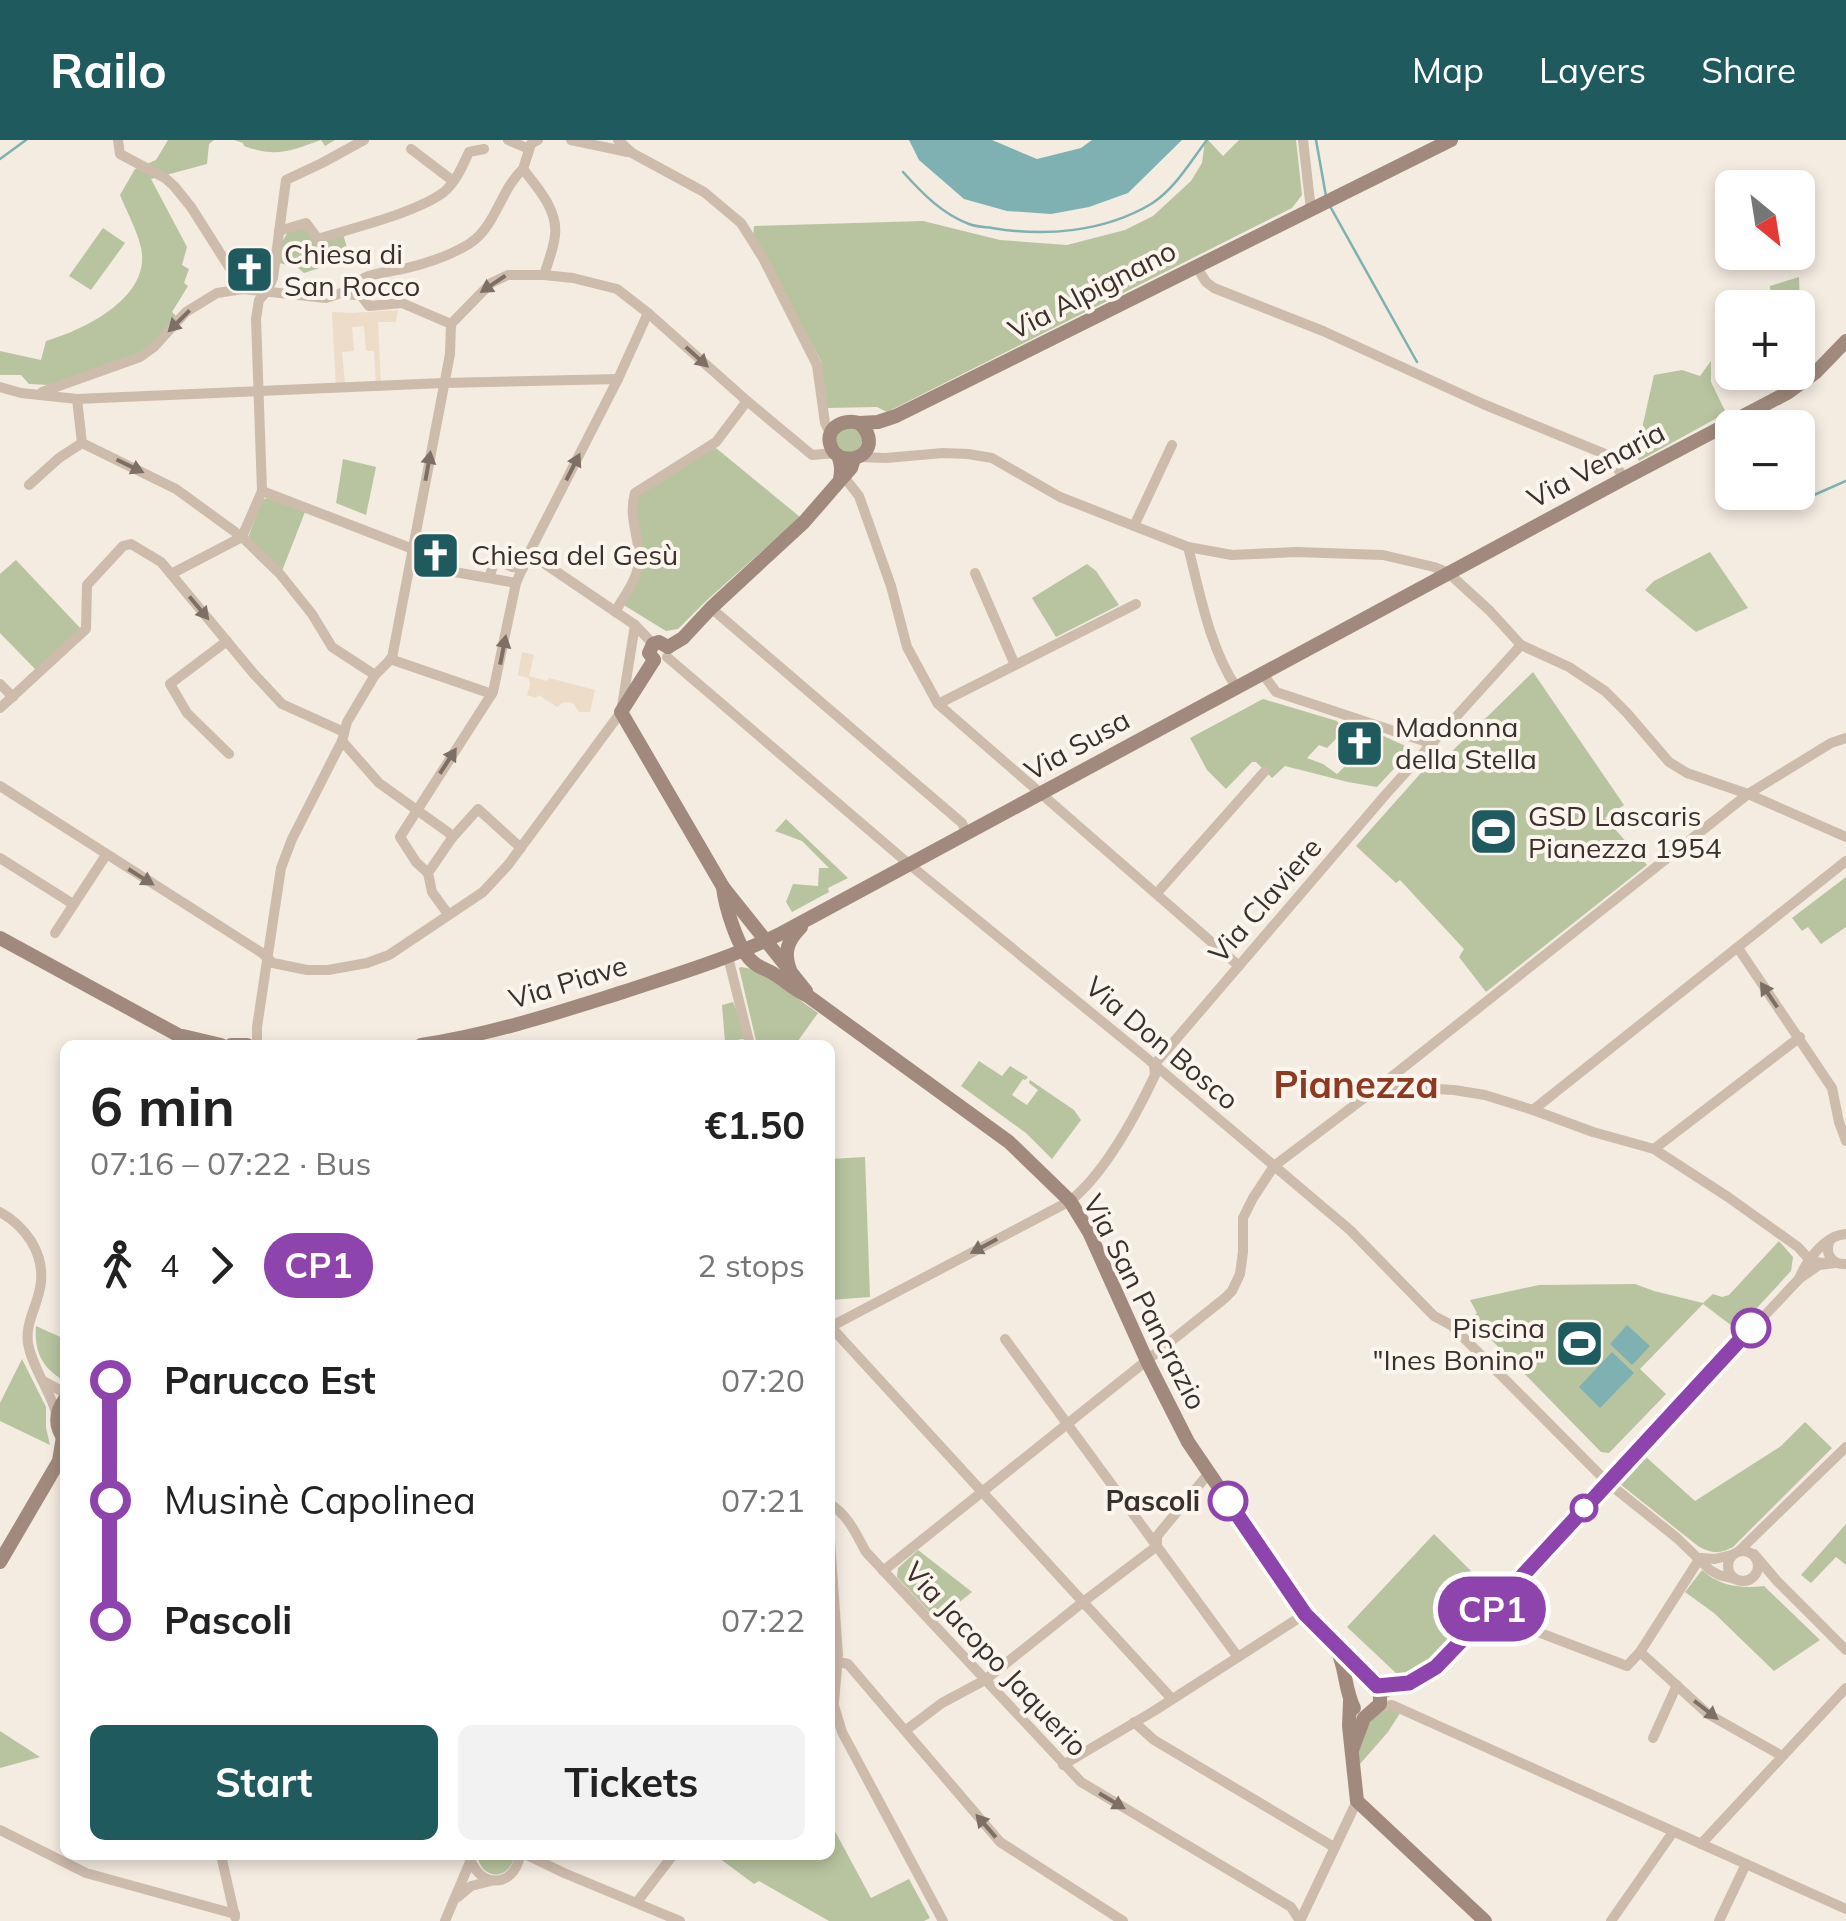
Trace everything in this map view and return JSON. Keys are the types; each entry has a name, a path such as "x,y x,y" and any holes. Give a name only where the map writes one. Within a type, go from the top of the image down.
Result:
{"street":[{"path":"118,140 120,154 174,186 244,289"},
{"path":"172,574 242,537 262,491 256,318 259,300 273,278 286,180 364,140"},
{"path":"36,394 140,357 202,300 230,290 326,298 355,288 369,275 452,254 474,241 492,219 513,178 524,169 533,144 508,140"},
{"path":"571,140 632,152"},
{"path":"618,140 632,152 704,192 742,223 818,365 824,409 847,446"},
{"path":"1303,140 1311,210"},
{"name":"Via Alpignano","path":"847,446 896,416 1451,140"},
{"path":"411,149 453,181"},
{"path":"279,232 306,223 318,239 406,211 445,191 469,152 484,149"},
{"path":"524,169 554,218 556,233 544,274"},
{"path":"1196,266 1214,288 1323,330 1483,404 1605,454 1625,478"},
{"path":"257,1040 281,868 375,674 390,659 450,354 451,324 491,284 508,274 544,274 617,289 809,450 847,446 896,458 942,453 992,458 1060,498 1188,547 1232,555 1383,555 1434,567 1448,573 1521,645 1569,666 1606,691 1669,762 1686,773 1748,794 1846,836"},
{"path":"355,288 369,306 402,303 451,324"},
{"path":"448,914 432,892 428,873 400,838 492,694 529,553 648,312"},
{"name":"Via Venaria","path":"1768,402 1821,356 1846,328"},
{"name":"Via Venaria","path":"1448,573 1802,384 1846,341"},
{"path":"0,387 77,399 618,379"},
{"path":"77,399 82,443"},
{"path":"615,612 636,573 639,559 631,507 636,493 716,442 746,401"},
{"name":"Via Alpignano","path":"847,446 849,420 878,422 896,416"},
{"path":"0,786 273,963 328,970 367,963 388,954 483,892 496,879 623,709 660,652 683,638 831,492 842,476 847,446 866,428 859,422"},
{"path":"29,484 82,443"},
{"path":"82,443 176,489 242,537 280,574 312,614 332,648 375,674"},
{"path":"1134,526 1172,444"},
{"path":"842,476 859,496 907,647 938,704 1239,966"},
{"path":"262,491 413,549"},
{"path":"0,708 86,630 87,585 124,546 136,546 161,562 282,704 343,736 372,777 452,838"},
{"path":"1188,547 1206,616 1236,688"},
{"name":"Via Don Bosco","path":"529,553 635,625 660,652 910,865 1350,1230 1434,1316 1452,1325 1608,1483 1715,1573 1741,1580"},
{"path":"489,578 496,560 520,576"},
{"path":"410,564 489,578 520,576 534,567 550,570"},
{"path":"975,573 1014,665"},
{"name":"Via Susa","path":"735,954 910,865 1448,573"},
{"path":"938,704 1136,604"},
{"path":"710,608 954,816 967,834"},
{"path":"635,625 623,709 723,887 808,996"},
{"path":"227,642 170,684 187,713 230,754"},
{"name":"Via Claviere","path":"1070,1201 1122,1136 1155,1075 1154,1065 1521,645"},
{"path":"390,659 492,694"},
{"path":"1262,674 1276,692 1433,744"},
{"path":"0,684 13,696"},
{"path":"883,1571 1232,1291 1242,1265 1242,1218 1274,1166 1748,794 1831,743 1846,738"},
{"path":"1158,893 1265,771"},
{"path":"428,873 478,809 521,848"},
{"path":"54,933 106,855"},
{"path":"0,858 74,904"},
{"path":"1533,1110 1846,861"},
{"path":"723,887 749,1040"},
{"path":"792,975 786,950 812,916"},
{"path":"0,938 184,1040"},
{"path":"764,942 760,954 770,970"},
{"path":"1738,948 1832,1088 1846,1141"},
{"name":"Via San Pancrazio","path":"735,954 770,970 808,996 1009,1142 1070,1201 1089,1232 1146,1361 1188,1442 1305,1614 1376,1697"},
{"name":"Via Piave","path":"449,1040 494,1032 735,954"},
{"path":"248,1040 257,1027"},
{"path":"178,1035 200,1040"},
{"path":"1654,1149 1800,1037"},
{"path":"1380,1086 1485,1095 1654,1149 1728,1197 1810,1258 1838,1264"},
{"path":"835,1325 1070,1201"},
{"path":"0,1212 22,1227 38,1259 42,1280 28,1324 28,1345 60,1431"},
{"path":"1846,1223 1436,1667 1407,1684 1376,1697 1355,1709 1350,1699 1358,1684 1376,1697 1415,1716 1846,1909"},
{"path":"1798,1246 1833,1239"},
{"path":"1833,1239 1828,1254 1838,1264"},
{"path":"1798,1246 1798,1279"},
{"path":"1798,1279 1838,1264"},
{"path":"835,1331 1172,1698"},
{"path":"1004,1339 1238,1657"},
{"path":"45,1382 60,1392"},
{"path":"57,1416 60,1408"},
{"path":"1777,1581 1741,1580 1728,1570 1728,1565 1846,1447"},
{"path":"0,1562 60,1463"},
{"path":"1157,1546 1157,1536 1209,1473"},
{"name":"Via Jacopo Jaquerio","path":"835,1507 866,1552 1081,1782 1291,1907 1300,1921"},
{"path":"906,1730 942,1703 985,1680 1157,1546"},
{"path":"1488,1613 1628,1666 1700,1558 1754,1554 1846,1650"},
{"path":"1741,1580 1755,1576 1758,1567 1754,1554"},
{"path":"1063,1764 1305,1614"},
{"name":"Via San Pancrazio","path":"1336,1647 1345,1668 1350,1699 1356,1801"},
{"path":"1640,1652 1708,1714 1782,1756"},
{"path":"835,1659 848,1664 1000,1842 1122,1921"},
{"path":"1407,1684 1404,1699 1415,1716"},
{"path":"1653,1738 1677,1685"},
{"path":"1701,1844 1846,1688"},
{"path":"1352,1750 1357,1730 1376,1697"},
{"path":"835,1708 842,1732 943,1921"},
{"path":"1134,1722 1154,1740 1334,1847"},
{"path":"1300,1921 1356,1801 1485,1921"},
{"path":"0,1830 86,1874 235,1918 222,1860"},
{"path":"1611,1921 1673,1832"},
{"path":"445,1921 469,1860"},
{"path":"471,1860 478,1874 492,1880"},
{"path":"454,1901 471,1886 508,1877 525,1860"},
{"path":"529,1860 680,1921"},
{"path":"636,1902 669,1860"},
{"path":"1719,1921 1746,1864"}],"green space":[{"path":"168,140 214,140 209,144 207,164 151,179 187,247 182,265 189,269 184,283 188,286 172,312 177,317 146,350 49,385 29,384 21,375 0,375 0,351 41,360 46,341 96,320 126,296 142,266 141,248 120,195 135,169 156,160"},
{"path":"234,140 321,140 274,152 255,150"},
{"path":"1205,140 1223,156 1239,140 1296,140 1302,195 1292,208 887,412 877,407 827,408 821,361 753,237 754,226 923,221 1000,240 1067,245 1125,230 1153,216 1191,181 1202,163"},
{"path":"304,227 315,243 343,234 350,258 304,273 279,263 288,232"},
{"path":"103,228 125,243 91,290 69,276"},
{"path":"1799,277 1799,290 1770,290 1770,286"},
{"path":"1711,361 1711,382 1725,410 1715,410 1715,419 1639,461 1636,455 1654,375 1682,370 1700,376"},
{"path":"849,427 858,431 862,440 858,449 849,453 840,449 836,440 840,431"},
{"path":"716,448 800,517 678,629 666,631 622,604 639,575 638,493"},
{"path":"343,459 376,467 366,515 336,503"},
{"path":"267,498 305,512 282,571 248,538 262,500"},
{"path":"1710,552 1748,608 1696,632 1645,590 1654,581"},
{"path":"16,560 82,630 37,671 0,633 0,574"},
{"path":"1087,564 1119,605 1056,637 1032,598"},
{"name":"GSD Lascaris Pianezza 1954","path":"1533,672 1624,805 1605,818 1647,865 1486,992 1459,957 1464,949 1400,880 1396,883 1356,846 1436,756 1442,761"},
{"path":"1263,699 1337,721 1344,731 1327,748 1319,745 1307,758 1337,774 1352,759 1356,762 1377,733 1412,749 1377,787 1285,766 1272,778 1252,762 1226,789 1207,770 1190,738"},
{"path":"786,819 848,878 792,912 786,902 793,884 818,886 819,868 829,868 802,841 775,831"},
{"path":"1846,877 1846,927 1821,944 1808,927 1802,931 1792,918"},
{"path":"739,968 757,970 818,1013 799,1040 756,1040"},
{"path":"733,1002 748,1038 725,1040 722,1005"},
{"path":"979,1061 1002,1076 1010,1066 1028,1077 1012,1095 1027,1105 1038,1090 1030,1080 1074,1110 1081,1120 1052,1159 1026,1133 961,1086"},
{"path":"865,1157 870,1297 835,1300 835,1159"},
{"name":"Piscina \"Ines Bonino\"","path":"1779,1241 1793,1257 1791,1271 1736,1329 1703,1304 1640,1369 1666,1394 1609,1453 1601,1452 1471,1319 1477,1313 1470,1300 1539,1285 1635,1284 1703,1303 1713,1294 1729,1295"},
{"path":"36,1326 60,1337 60,1378 41,1358"},
{"path":"22,1359 46,1407 50,1445 0,1421 0,1403"},
{"path":"1805,1422 1832,1448 1733,1547 1724,1551 1712,1552 1698,1546 1620,1484 1646,1457 1695,1501 1781,1446"},
{"path":"1846,1524 1846,1565 1836,1557 1811,1583 1801,1575"},
{"path":"1434,1534 1492,1592 1424,1664 1408,1675 1397,1674 1347,1627"},
{"path":"918,1550 972,1592 937,1620 897,1577 898,1568"},
{"path":"1702,1570 1731,1585 1764,1586 1820,1640 1774,1671 1714,1613 1685,1592"},
{"path":"1377,1708 1402,1710 1353,1772 1357,1730"},
{"path":"0,1731 40,1757 0,1768"},
{"path":"835,1831 871,1898 909,1879 930,1918 829,1921 759,1881 754,1884 722,1860 835,1860"},
{"path":"479,1860 513,1860 507,1870 496,1874"}],"shaded area":[{"path":"398,310 396,322 378,322 381,385 376,383 374,351 366,351 364,326 352,327 354,351 342,352 345,385 336,387 332,312"},
{"path":"522,652 534,655 529,676 595,690 590,712 579,712 570,702 557,707 539,695 527,695 529,678 518,675"}],"water":[{"path":"909,140 992,140 1037,159 1081,148 1092,140 1182,140 1128,193 1089,207 1051,214 1007,211 964,199 919,160"},
{"path":"1627,1325 1650,1346 1632,1365 1610,1344"},
{"path":"1612,1352 1634,1373 1600,1408 1579,1387"}],"waterway":[{"path":"0,159 26,140"},
{"path":"903,172 941,209 972,225 1012,231 1074,230 1114,221 1160,198 1207,140"},
{"path":"1316,140 1326,196"},
{"path":"1331,208 1417,362"},
{"path":"1815,495 1846,481"}],"bus line":[{"name":"CP1","path":"1228,1501 1305,1614 1336,1647 1377,1686 1409,1683 1436,1667 1751,1328"}],"place":[{"name":"Chiesa di San Rocco","path":"249,270"},
{"name":"Chiesa del Gesù","path":"436,555"},
{"name":"Madonna della Stella","path":"1360,743"},
{"name":"GSD Lascaris Pianezza 1954","path":"1493,832"},
{"name":"Piscina \"Ines Bonino\"","path":"1580,1344"},
{"name":"Pascoli","path":"1228,1501"}],"district":[{"name":"Pianezza","path":"1356,1085"}]}
